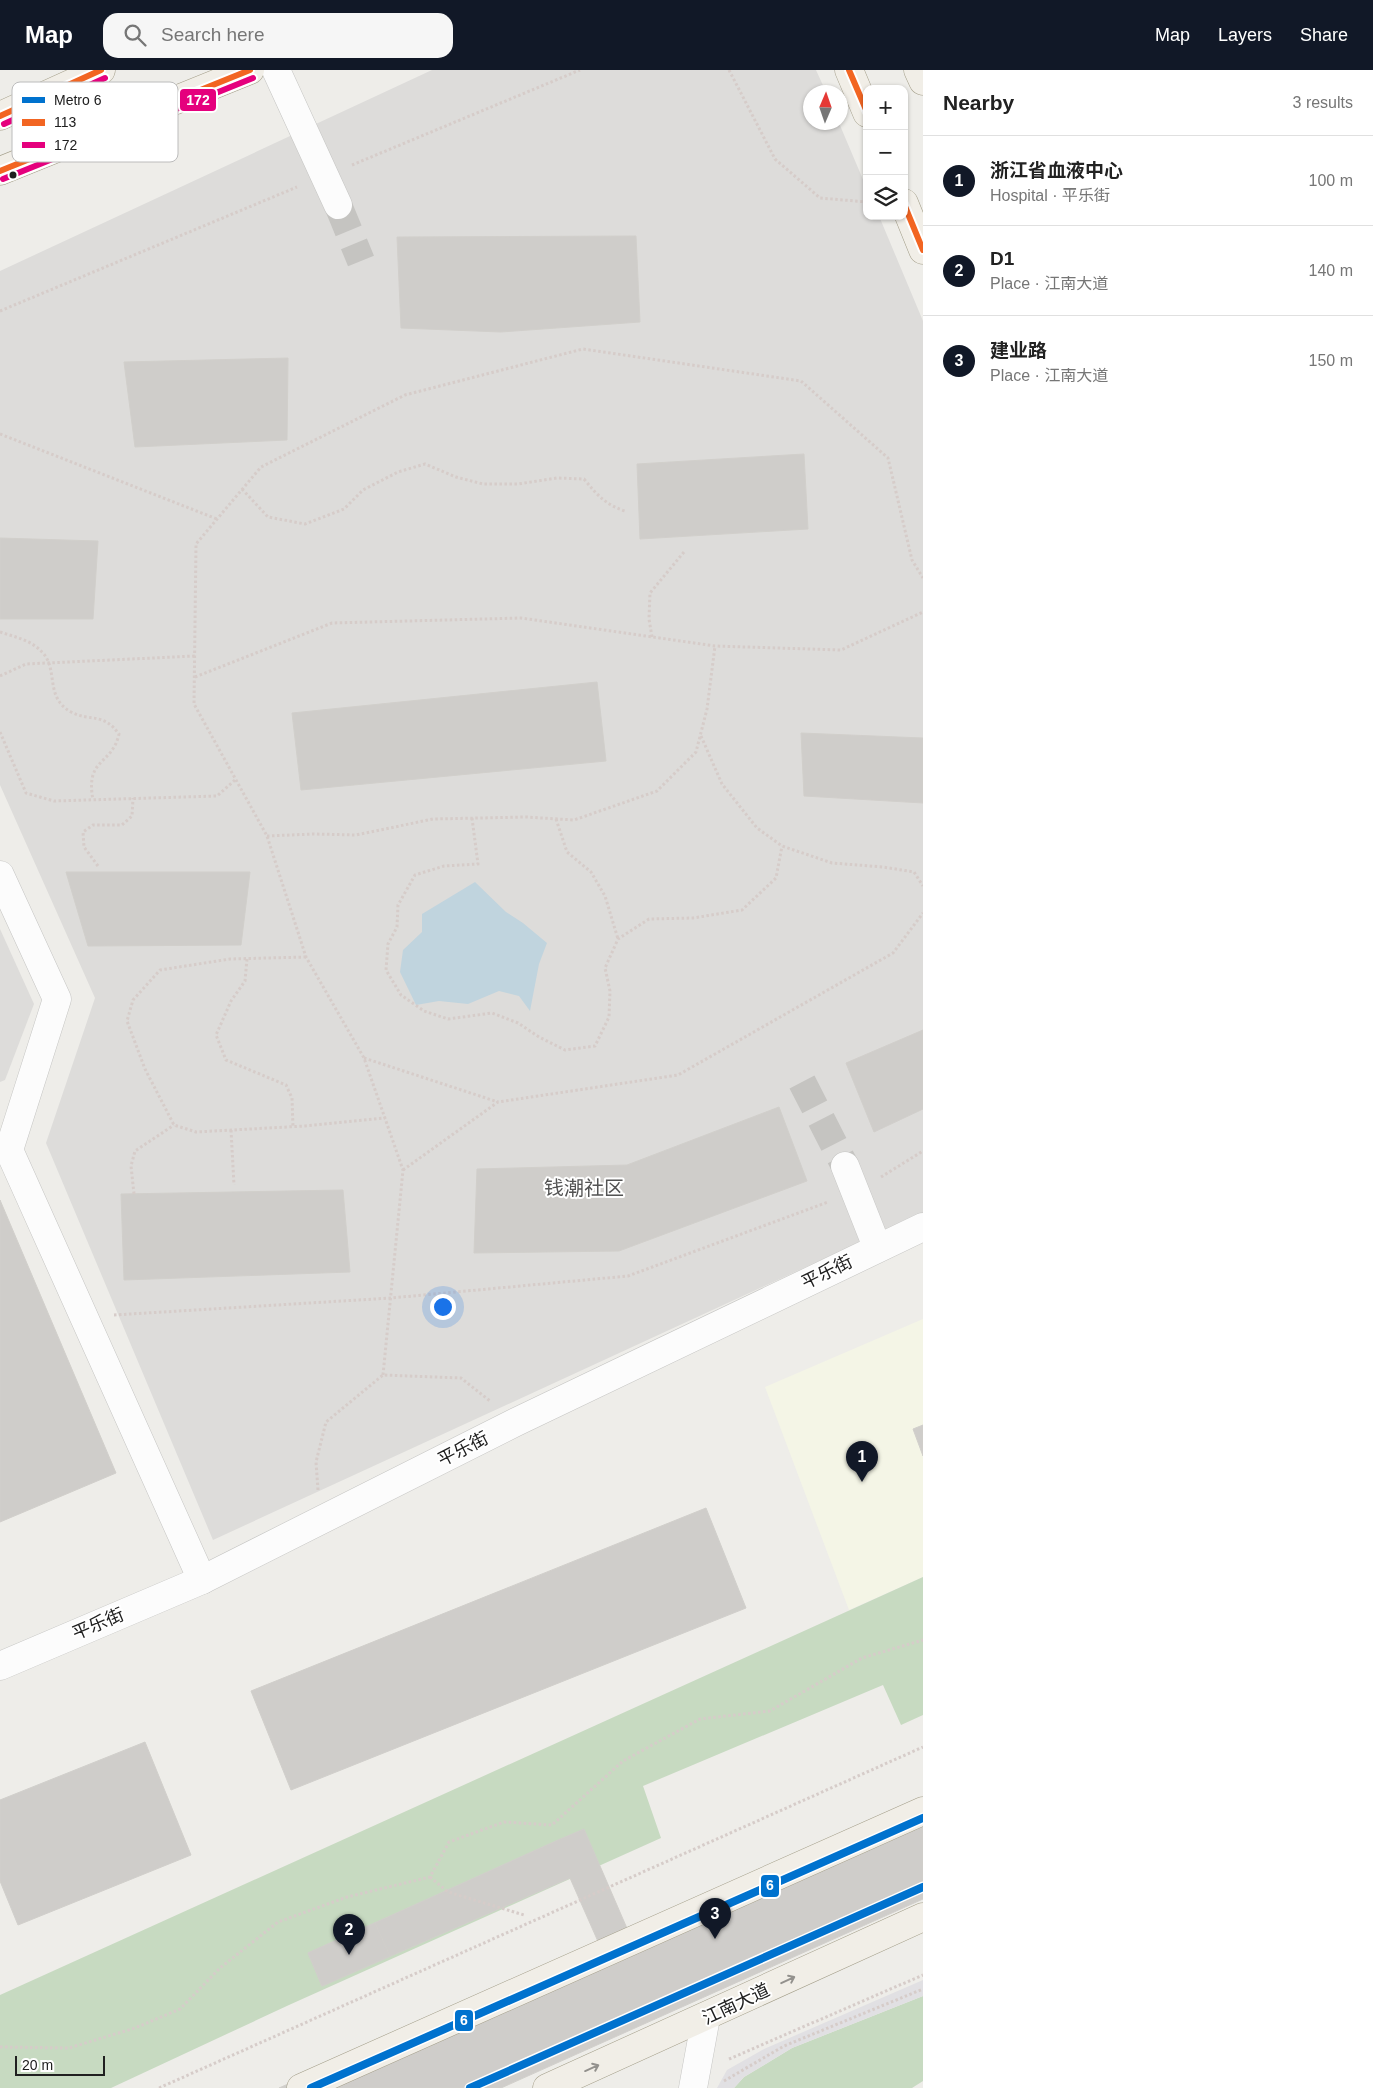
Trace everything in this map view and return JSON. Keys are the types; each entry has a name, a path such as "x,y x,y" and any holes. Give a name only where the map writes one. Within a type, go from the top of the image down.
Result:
{"main road":[{"path":"75,82 101,70"},
{"path":"178,99 250,70"},
{"path":"849,70 863,103"},
{"path":"918,70 923,81"},
{"path":"0,116 12,111"},
{"path":"0,171 22,162"},
{"path":"908,213 923,250"},
{"path":"301,2088 923,1811"},
{"name":"江南大道","path":"547,2088 923,1917"}],"street":[{"path":"276,70 338,205"},
{"path":"0,875 57,999 12,1106 9,1150 202,1580"},
{"path":"845,1166 877,1247"},
{"name":"平乐街","path":"0,1666 202,1580 516,1422 877,1247 923,1227"},
{"path":"703,2081 706,2017"}],"path":[{"path":"0,311 580,70"},
{"path":"729,70 775,159 820,198 863,202"},
{"path":"384,1375 403,1170 364,1058 306,957 266,836 194,704 196,544 261,467 405,395 583,349 801,381 888,458 912,560 923,578"},
{"path":"0,434 217,519"},
{"path":"242,489 268,517 305,524 344,510 363,490 398,472 425,464 456,477 483,484 518,484 557,478 584,479 600,498 612,507 625,511"},
{"path":"652,637 648,618 650,593 684,552"},
{"path":"194,677 332,623 521,618 715,646 841,650 923,612"},
{"path":"0,632 28,642 42,652 49,663 55,697 71,712 111,723 119,734 116,747 100,762 92,774 93,800"},
{"path":"266,836 356,835 433,819 574,820 657,791 696,752 707,708 715,646"},
{"path":"0,676 26,664 195,656"},
{"path":"0,732 26,793 54,801 217,796 235,780"},
{"path":"700,735 722,784 757,828 782,846 832,862 914,872 923,886"},
{"path":"98,866 84,848 83,832 93,825 122,825 132,816 134,798"},
{"path":"472,818 478,864 444,866 415,875 398,905 397,927 388,944 386,970 401,995 424,1011 448,1020 492,1013 518,1023 539,1037 565,1050 595,1046 609,1017 610,992 605,968 618,939 649,919 693,918 742,910 776,878 782,846"},
{"path":"556,819 567,852 591,872 605,896 618,939"},
{"path":"364,1058 498,1102 678,1075 893,953 923,914"},
{"path":"306,957 230,959 160,970 132,1000 127,1021 145,1069 174,1125 196,1132 293,1127 385,1118"},
{"path":"247,959 245,981 231,1001 216,1036 226,1060 286,1085 292,1098 293,1127"},
{"path":"403,1170 498,1102"},
{"path":"134,1194 131,1166 135,1151 174,1125"},
{"path":"230,1130 234,1185"},
{"path":"84,1317 391,1298 628,1276 855,1192 923,1151"},
{"path":"321,1520 316,1462 326,1422 384,1375 461,1378 516,1422"},
{"path":"0,2047 69,2048 136,2028 180,2009 220,1968 278,1922 347,1897 430,1877 449,1842 504,1822 552,1825 624,1761 700,1719 770,1711 862,1658 923,1640"},
{"path":"159,2088 923,1747"},
{"path":"430,1877 448,1892 524,1915"},
{"path":"703,2081 923,1975"},
{"path":"703,2081 923,1989"}],"shaded area":[{"path":"432,70 816,70 823,85 803,85 803,130 842,130 863,180 863,220 881,220 923,321 923,1213 213,1540 46,1143 95,998 0,785 0,271"},
{"path":"0,929 34,1004 5,1080 0,1082"},
{"path":"923,1319 923,1577 849,1610 765,1387"},
{"path":"923,1980 923,1996 792,2048 744,2077 734,2088 717,2088 727,2070 764,2049"}],"green space":[{"path":"923,1577 923,1715 901,1725 883,1685 643,1786 661,1838 289,2005 111,2088 0,2088 0,1995"},
{"path":"923,1996 923,2081 912,2088 734,2088 744,2077 792,2048"}],"water":[{"path":"475,882 506,912 547,943 539,964 530,1011 519,996 499,991 468,1004 439,1001 416,1005 400,972 403,950 422,932 422,914"}],"building":[{"path":"636,236 640,322 501,332 401,328 397,237"},
{"path":"288,358 287,440 135,447 124,362"},
{"path":"804,454 808,529 640,539 637,464"},
{"path":"0,538 98,541 93,619 0,619"},
{"path":"597,682 606,761 301,790 292,713"},
{"path":"801,733 923,738 923,803 804,796"},
{"path":"66,872 250,872 241,945 88,946"},
{"path":"923,1030 923,1109 874,1132 846,1063"},
{"path":"779,1107 807,1181 619,1251 474,1253 477,1169 627,1165"},
{"path":"343,1190 350,1272 124,1280 121,1194"},
{"path":"0,1200 116,1473 0,1522"},
{"path":"923,1425 923,1456 913,1429"},
{"path":"706,1508 746,1608 291,1790 251,1691"},
{"path":"145,1742 191,1855 18,1925 0,1881 0,1800"},
{"path":"923,1803 923,1899 501,2088 279,2088 600,1946 570,1878 322,1986 308,1953 558,1840 584,1829 629,1933"},
{"path":"375,1923 390,1956 322,1986 308,1953"}],"tunnel":[{"path":"338,205 361,261"},
{"path":"802,1082 845,1166"}],"metro line":[{"name":"6","path":"311,2088 923,1818"},
{"name":"6","path":"470,2088 923,1887"}],"transit line":[{"name":"113","path":"75,82 101,70"},
{"name":"113","path":"178,99 250,70"},
{"name":"113","path":"849,70 863,103"},
{"name":"172","path":"96,82 105,78"},
{"name":"172","path":"178,108 253,78"},
{"name":"113","path":"0,116 12,111"},
{"name":"172","path":"4,124 12,120"},
{"name":"113","path":"0,171 22,162"},
{"name":"172","path":"3,179 45,162"},
{"name":"113","path":"908,214 923,250"}],"place":[{"name":"浙江省血液中心","path":"862,1482"},
{"name":"建业路","path":"715,1939"},
{"name":"D1","path":"349,1955"}],"district":[{"name":"钱潮社区","path":"584,1188"}]}
